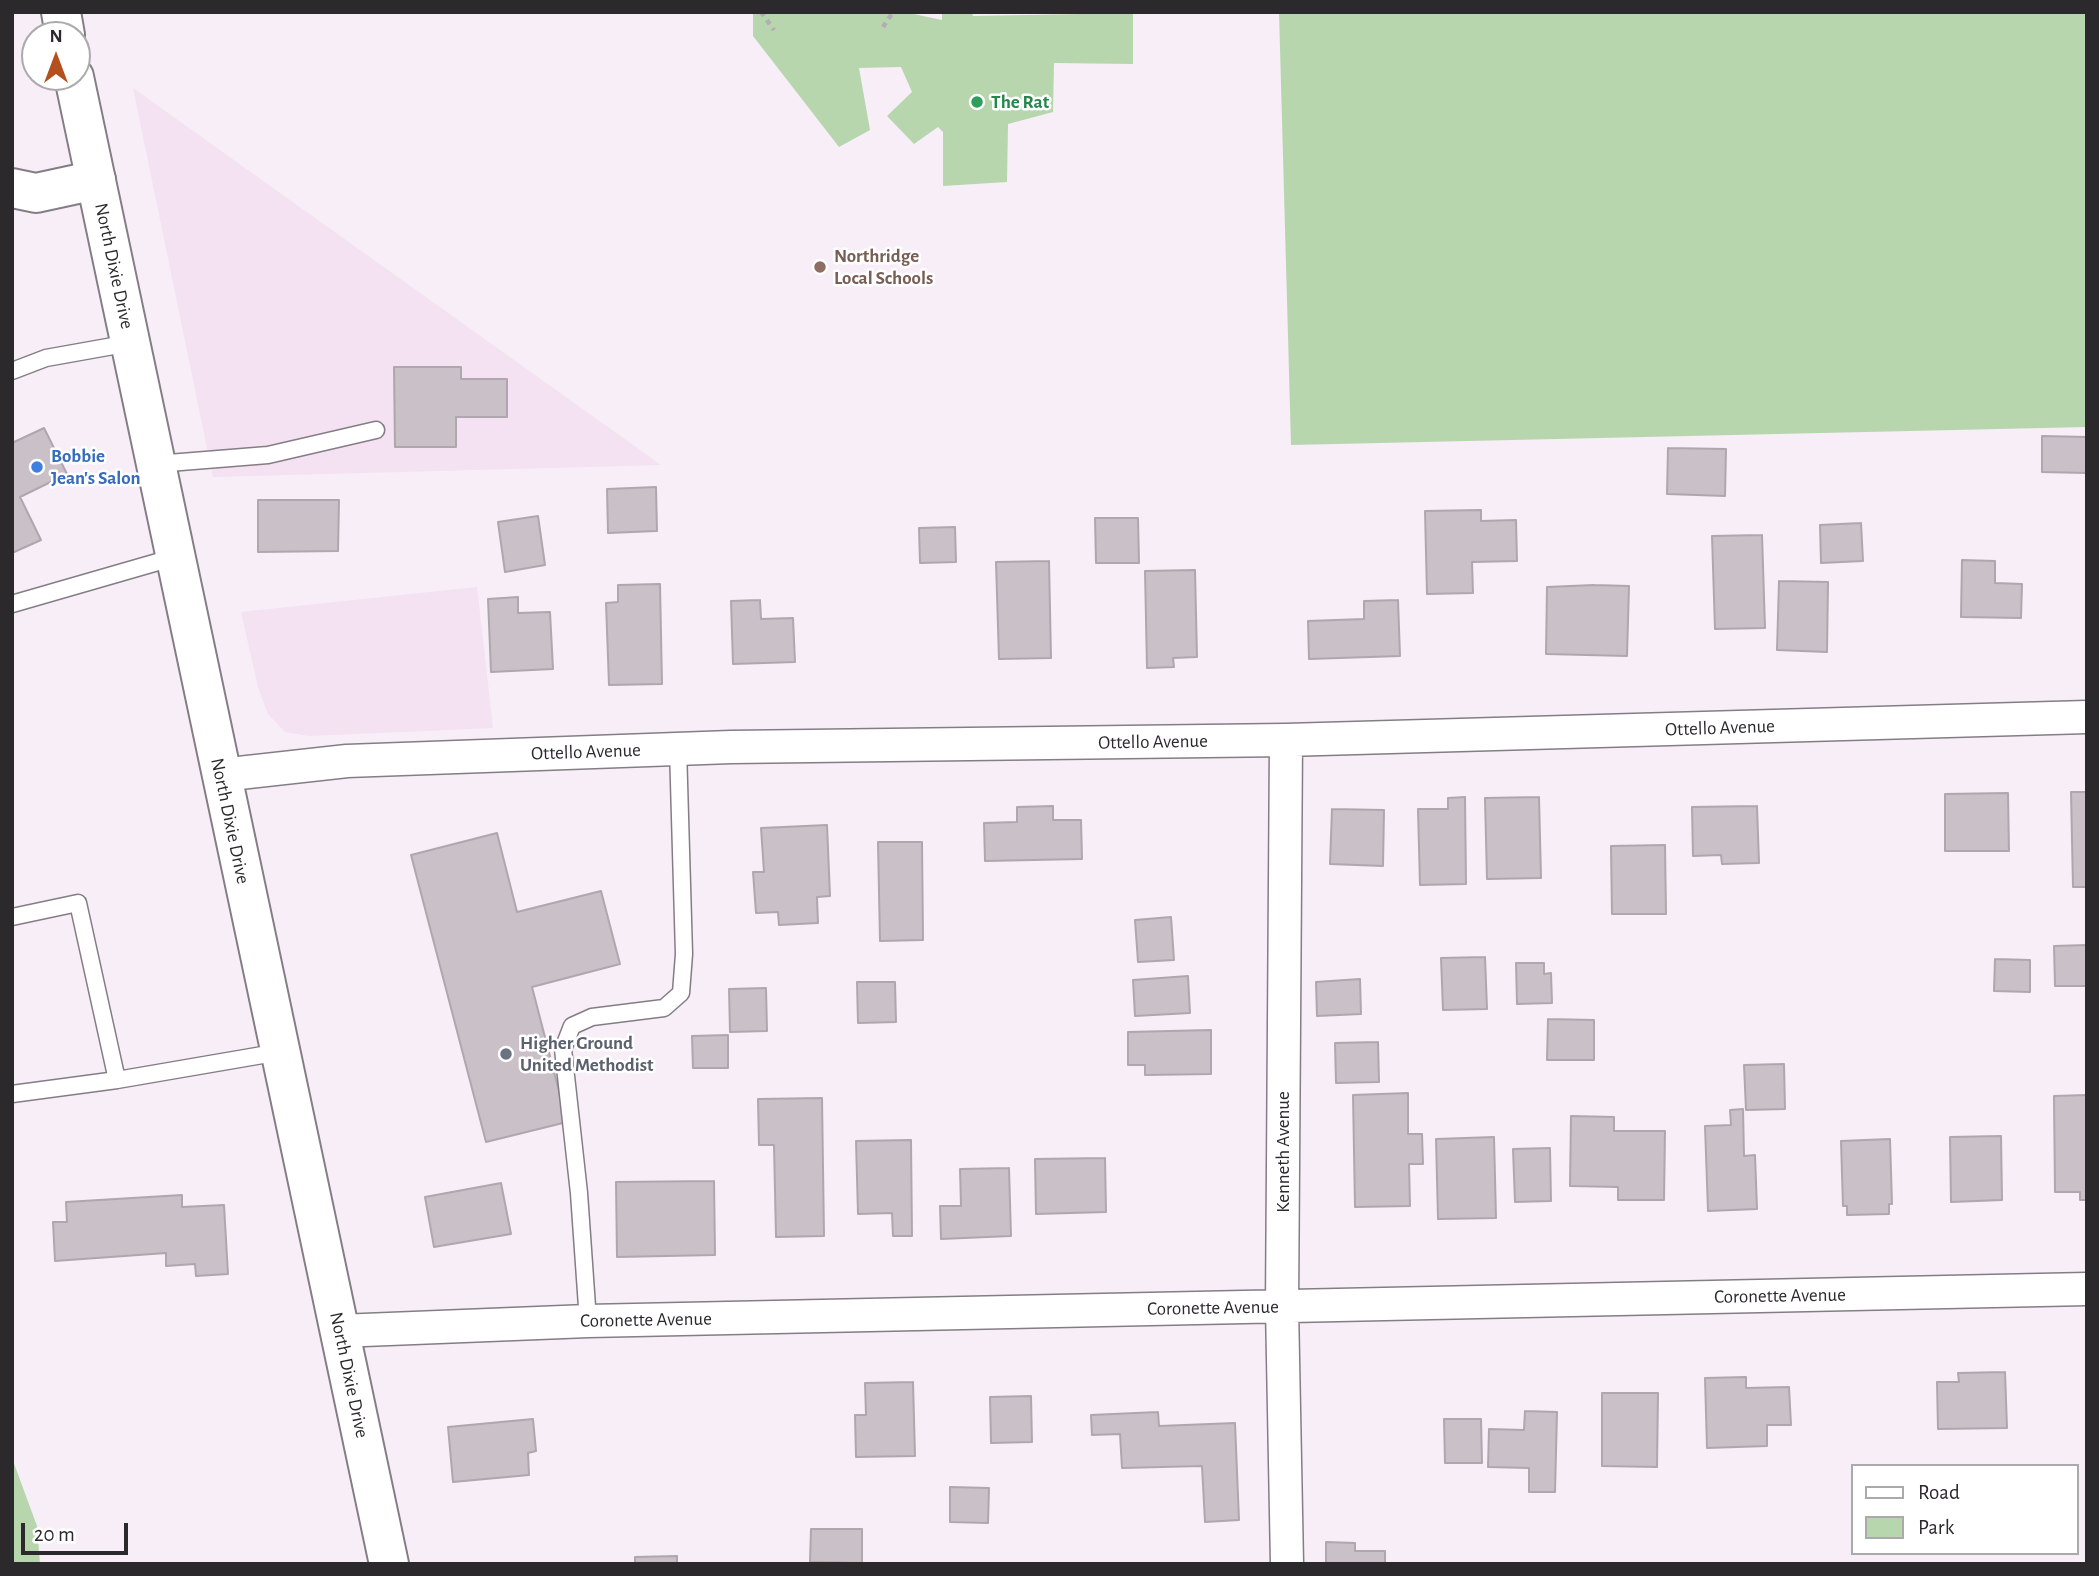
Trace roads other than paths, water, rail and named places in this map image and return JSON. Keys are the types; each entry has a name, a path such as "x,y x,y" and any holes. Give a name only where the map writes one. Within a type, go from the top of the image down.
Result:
{"main road":[{"name":"North Dixie Drive","path":"77,91 389,1564"},
{"path":"12,188 36,193 96,180"}],"street":[{"name":"Ottello Avenue","path":"221,775 347,761 678,748 1286,740 2087,717"},
{"name":"Kenneth Avenue","path":"1286,740 1282,1307 1287,1564"},
{"name":"Coronette Avenue","path":"340,1331 588,1321 2087,1289"}],"lane":[{"path":"12,371 46,358 130,343"},
{"path":"156,464 268,455 376,430"},
{"path":"12,604 175,557"},
{"path":"588,1321 579,1193 563,1049 572,1026 592,1017 664,1008 681,993 684,954 678,748"},
{"path":"12,917 78,903 117,1080"},
{"path":"12,1094 117,1080 280,1052"}],"place":[{"name":"The Rat","path":"977,102"},
{"name":"Northridge Local Schools","path":"820,267"},
{"name":"Bobbie Jean's Salon","path":"37,467"},
{"name":"Higher Ground United Methodist","path":"506,1054"}]}
